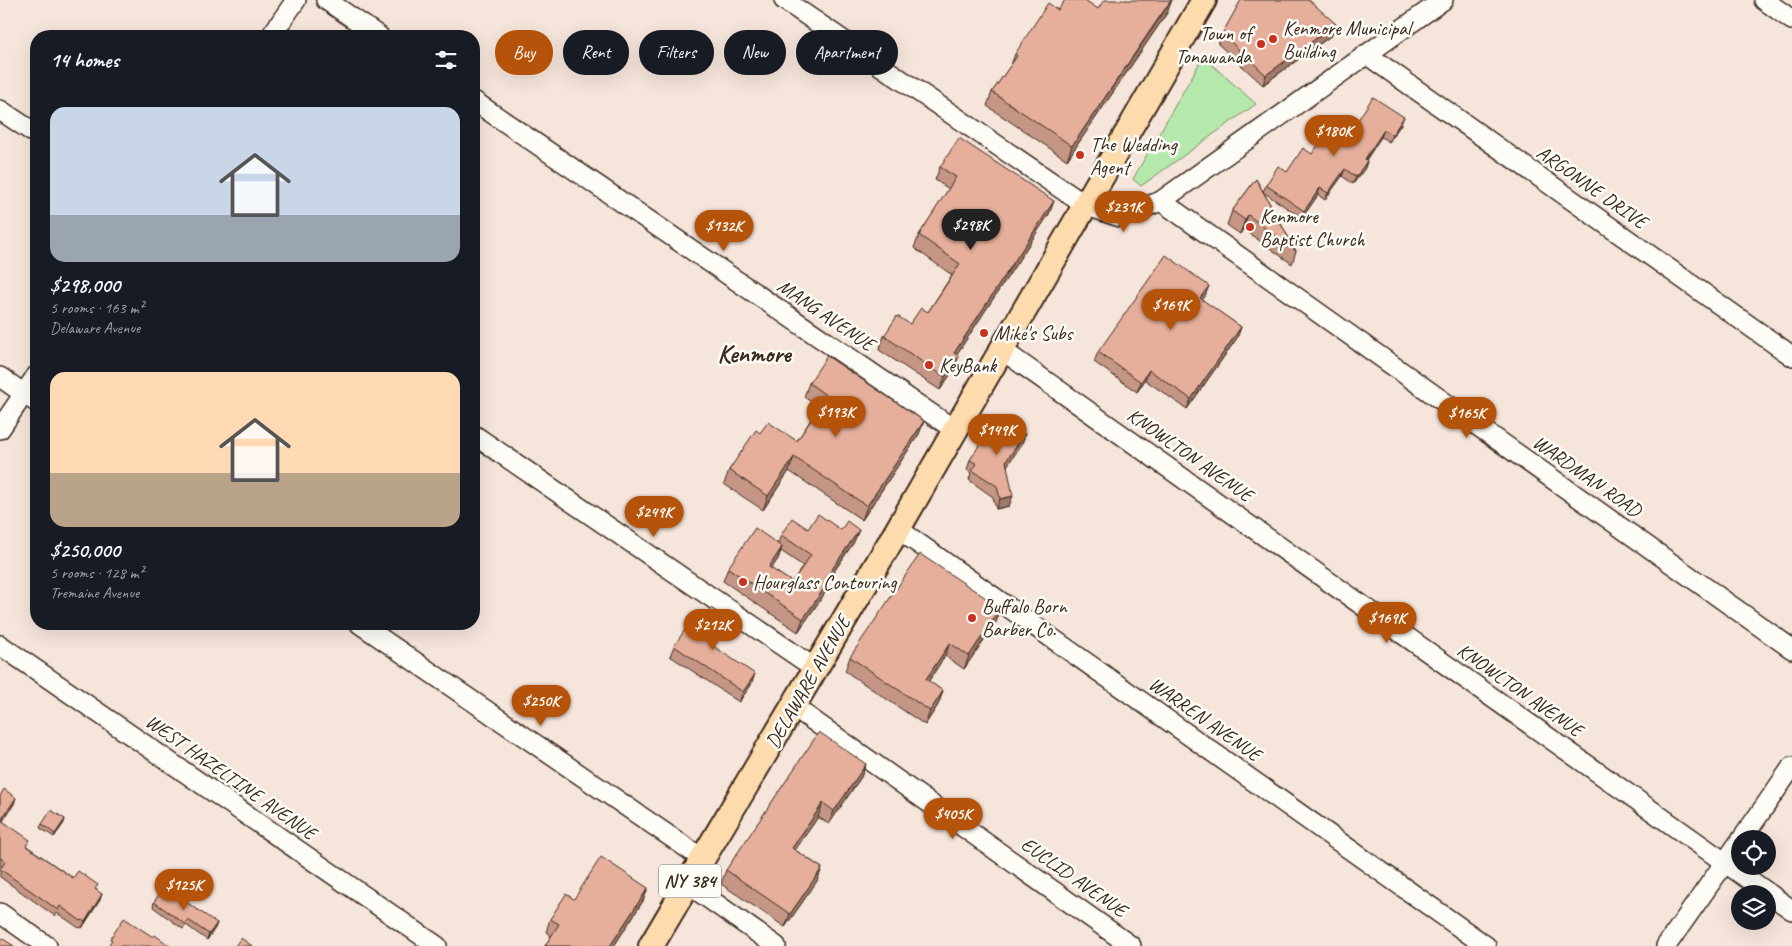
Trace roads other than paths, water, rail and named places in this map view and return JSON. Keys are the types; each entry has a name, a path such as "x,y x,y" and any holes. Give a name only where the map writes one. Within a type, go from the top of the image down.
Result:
{"main road":[{"name":"DELAWARE AVENUE","path":"651,946 794,707 1002,350 1198,2"}],"street":[{"path":"275,30 296,0"},
{"path":"326,0 370,30"},
{"path":"784,0 1085,205 1120,217 1161,201 1443,0"},
{"path":"1764,0 1792,20"},
{"name":"ARGONNE DRIVE","path":"1366,54 1792,356"},
{"name":"MANG AVENUE","path":"480,105 955,430"},
{"path":"0,110 30,130"},
{"name":"WARDMAN ROAD","path":"1161,201 1792,649"},
{"name":"KNOWLTON AVENUE","path":"1002,350 1792,910"},
{"path":"0,377 30,398 0,429"},
{"path":"480,439 816,669"},
{"name":"WARREN AVENUE","path":"898,529 1486,946"},
{"path":"369,630 703,859"},
{"name":"WEST HAZELTINE AVENUE","path":"0,645 437,946"},
{"name":"EUCLID AVENUE","path":"794,707 1131,946"},
{"path":"1748,830 1792,767"},
{"path":"1666,946 1731,854"},
{"path":"688,884 776,946"},
{"path":"0,913 48,946"}],"place":[{"name":"Kenmore Municipal Building","path":"1273,39"},
{"name":"Town of Tonawanda","path":"1261,44"},
{"name":"The Wedding Agent","path":"1080,155"},
{"name":"Kenmore Baptist Church","path":"1250,227"},
{"name":"Mike's Subs","path":"984,333"},
{"name":"KeyBank","path":"929,365"},
{"name":"Hourglass Contouring","path":"743,582"},
{"name":"Buffalo Born Barber Co.","path":"972,618"}],"district":[{"name":"Kenmore","path":"754,354"}]}
